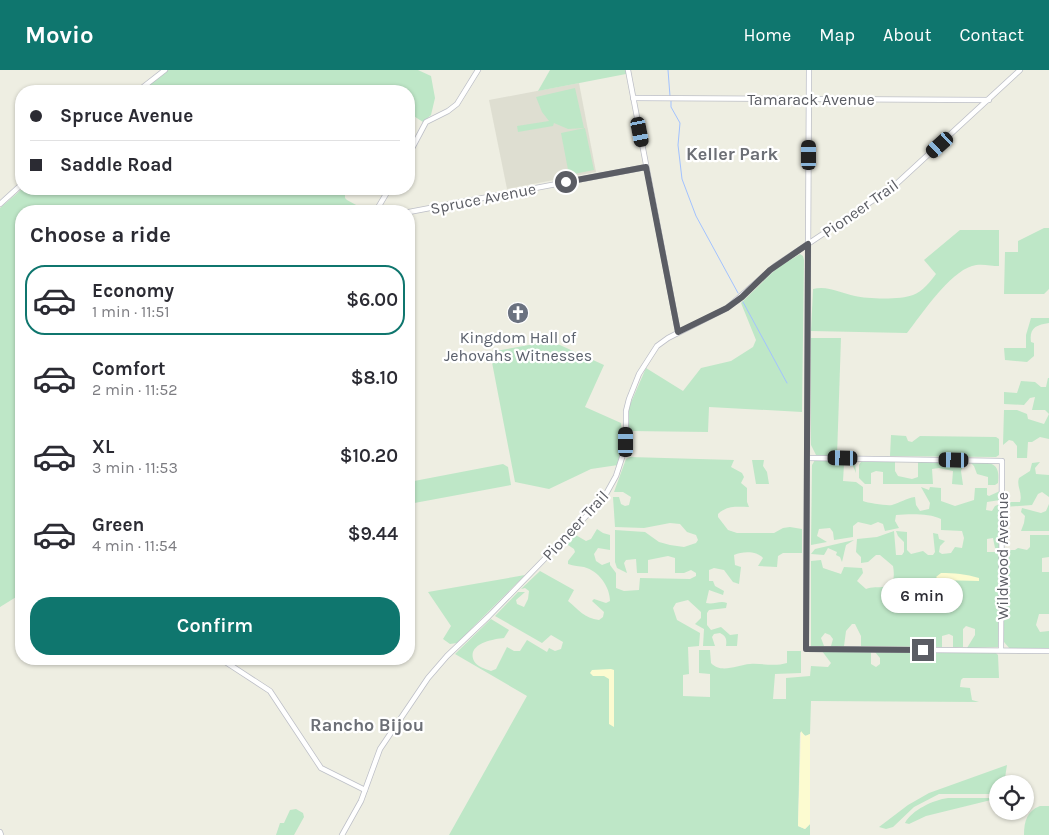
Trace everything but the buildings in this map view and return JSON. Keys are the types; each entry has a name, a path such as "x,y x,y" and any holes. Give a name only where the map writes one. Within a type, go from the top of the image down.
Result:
{"street":[{"path":"146,85 165,70"},
{"path":"415,143 426,122 448,111 457,104 478,70"},
{"path":"628,70 678,332"},
{"path":"809,70 806,649 1049,651"},
{"name":"Pioneer Trail","path":"342,835 358,809 380,749 432,673 593,509 609,490 625,450 626,411 637,379 657,346 678,332 727,308 742,297 770,270 898,183 1020,70"},
{"name":"Tamarack Avenue","path":"634,98 989,100"},
{"name":"Spruce Avenue","path":"415,211 646,167"},
{"path":"0,204 15,190"},
{"path":"808,458 990,460 1002,470"},
{"name":"Wildwood Avenue","path":"990,460 1002,461 1001,650"},
{"path":"230,665 270,691 321,768 365,790"}],"shaded area":[{"path":"168,70 418,70 431,76 435,98 431,115 423,122 415,117 415,85 149,85"},
{"path":"550,70 626,70 626,74 538,91"},
{"path":"579,83 596,172 507,189 489,100"},
{"path":"575,88 584,128 568,129 554,123 553,126 518,132 517,126 549,121 542,112 536,97"},
{"path":"585,128 594,170 569,175 561,133"},
{"path":"15,195 345,195 347,200 356,205 15,205 15,598 0,607 0,208"},
{"path":"1044,228 1049,228 1049,289 1044,294 1004,294 1005,252 1018,252 1018,241"},
{"path":"960,230 999,230 999,266 978,265 963,270 936,295 907,333 811,331 813,289 829,289 860,297 875,298 901,298 916,294 936,274 924,260"},
{"path":"800,254 804,260 802,412 709,407 708,432 629,431 629,407 646,368 683,391 701,368 731,361 753,347 756,340 741,303 777,268"},
{"path":"1031,318 1049,318 1049,323 1037,326 1032,330 1031,342 1034,343 1034,356 1027,362 1005,360 1004,348 1026,348 1026,335"},
{"path":"811,338 841,338 837,456 816,455 811,445"},
{"path":"551,341 604,365 585,407 621,423 622,444 618,465 591,469 549,489 515,482 490,352"},
{"path":"1048,378 1049,414 1045,410 1032,410 1035,397 1030,398 1024,405 1004,404 1004,392 1017,393 1021,381 1035,382 1041,387 1046,387"},
{"path":"1004,410 1017,410 1027,414 1028,419 1044,424 1049,414 1049,439 1040,437 1032,442 1028,442 1027,458 1017,458 1017,446 1013,441 1009,440 1003,445"},
{"path":"891,435 906,436 908,441 912,442 920,436 996,437 999,439 999,455 996,457 890,456"},
{"path":"630,457 734,460 731,467 742,473 744,477 741,483 747,488 749,507 729,508 718,514 718,517 728,530 737,533 774,533 783,528 790,527 802,529 802,553 783,553 778,556 777,567 758,566 763,558 754,553 746,552 734,555 735,565 741,567 739,584 733,582 724,570 714,568 709,570 709,581 713,581 715,586 724,591 723,595 709,590 706,603 727,603 726,608 709,610 707,613 707,625 711,630 721,627 730,635 738,634 737,646 726,646 726,638 720,633 714,634 712,637 715,646 703,646 704,629 695,624 701,618 701,612 688,600 676,603 673,608 677,620 700,633 699,646 688,647 689,674 683,675 683,696 710,697 710,674 699,673 699,650 710,650 711,663 719,668 750,664 773,665 787,663 787,651 801,651 801,673 775,674 773,699 786,699 786,678 810,676 811,666 828,667 831,663 822,651 871,652 871,664 876,667 880,664 880,658 875,652 996,653 998,655 999,678 963,678 961,680 960,687 970,688 972,700 979,702 811,701 810,734 806,736 800,732 798,826 805,829 810,824 810,835 449,835 527,696 455,654 491,619 509,630 504,638 482,644 474,650 474,661 482,668 491,671 496,669 507,647 514,651 520,651 527,640 547,652 549,648 555,651 561,649 563,642 551,635 542,643 495,616 518,592 525,592 516,600 517,604 524,607 529,591 525,588 521,589 540,571 574,590 568,601 582,613 599,620 603,617 604,612 592,601 594,599 606,603 610,601 608,590 603,580 589,569 568,564 568,561 575,552 574,549 565,543 574,534 586,541 591,539 597,529 610,535 610,550 598,548 594,554 596,561 602,565 610,562 616,573 616,588 624,591 639,590 640,578 690,579 696,576 696,573 691,570 684,573 675,573 675,558 668,556 648,560 648,573 637,573 636,559 626,560 624,563 627,573 617,568 615,562 615,530 645,532 659,542 684,547 696,543 698,540 696,535 687,532 680,524 670,523 644,528 615,527 613,497 619,497 621,504 625,506 629,505 631,497 623,492 614,492 626,459"},
{"path":"752,460 764,460 763,466 767,472 769,484 756,484"},
{"path":"815,460 850,461 855,463 856,473 853,466 844,464 843,481 856,482 863,487 863,501 892,505 915,497 916,505 920,511 929,509 930,503 921,487 929,490 930,487 941,488 941,501 955,506 974,500 975,488 987,488 987,495 989,496 1000,491 1000,500 987,502 986,510 992,511 995,506 1000,504 1000,550 995,548 993,538 987,539 987,552 1000,552 998,647 967,648 975,635 975,629 966,626 963,629 963,647 953,647 953,636 949,634 942,636 942,647 861,646 861,636 855,624 852,624 846,631 844,646 831,646 833,639 825,633 821,638 824,646 811,646 811,561 821,560 823,568 841,574 844,567 862,568 863,573 857,581 866,589 886,586 890,585 893,581 893,566 880,555 876,555 868,562 861,563 861,557 856,552 857,539 877,537 894,531 896,555 902,555 904,552 904,542 896,531 907,532 907,550 911,554 923,551 928,555 933,555 935,552 933,533 938,534 939,539 945,541 940,546 939,552 942,554 951,553 955,547 962,548 964,538 962,531 941,530 941,519 925,515 907,514 896,515 895,521 899,528 885,531 883,524 878,522 871,525 858,522 853,526 853,537 834,540 833,532 830,528 819,529 817,536 827,542 811,545 812,465"},
{"path":"861,462 895,462 895,471 898,476 912,479 918,477 918,462 964,462 961,471 963,485 952,484 953,471 939,468 932,469 933,484 883,484 883,472 876,471 871,473 871,484 865,484 859,478 859,465"},
{"path":"1040,462 1035,468 1036,474 1049,475 1049,497 1042,492 1038,494 1032,505 1004,507 1004,502 1020,502 1019,478 1030,471 1032,463"},
{"path":"971,463 992,464 997,470 998,483 988,485 988,477 977,474"},
{"path":"503,464 508,467 511,485 415,503 415,481"},
{"path":"1049,504 1049,531 1021,531 1025,516 1021,512 1022,508 1041,513 1046,511"},
{"path":"1030,535 1049,535 1049,557 1042,558 1042,572 1049,572 1049,614 1039,614 1036,625 1040,632 1049,631 1049,648 1010,649 1004,642 1003,550 1015,550 1018,548 1027,550 1030,547"},
{"path":"854,540 846,545 842,562 840,557 836,555 837,552 828,548 824,555 811,554 815,549"},
{"path":"525,575 457,643 450,644 443,639 451,626 428,592"},
{"path":"1007,765 1005,775 989,775 989,794 939,794 914,807 893,827 886,829 879,827 908,805 929,793"},
{"path":"948,798 989,798 989,800 926,816 909,824 905,823 908,818 924,806"},
{"path":"1049,806 1049,835 1024,835 1026,820 1034,820 1034,810"},
{"path":"296,809 303,813 304,817 294,835 276,835 280,823 284,823 290,810"}],"sand":[{"path":"941,573 979,578 979,581 939,580 936,577"},
{"path":"592,670 614,670 614,727 609,724 609,679 604,676 593,676 590,673"},
{"path":"801,731 805,736 810,734 810,824 805,829 798,826"}],"waterway":[{"path":"668,70 670,96"},
{"path":"671,101 671,107 680,123 678,145 682,179 696,216 738,293"},
{"path":"743,302 787,383"}],"place":[{"name":"Kingdom Hall of Jehovahs Witnesses","path":"518,313"}],"district":[{"name":"Keller Park","path":"732,154"},
{"name":"Rancho Bijou","path":"367,725"}],"route":[{"path":"566,182 646,167 678,332 700,323 736,302 770,270 808,244 806,649 923,650"}]}
